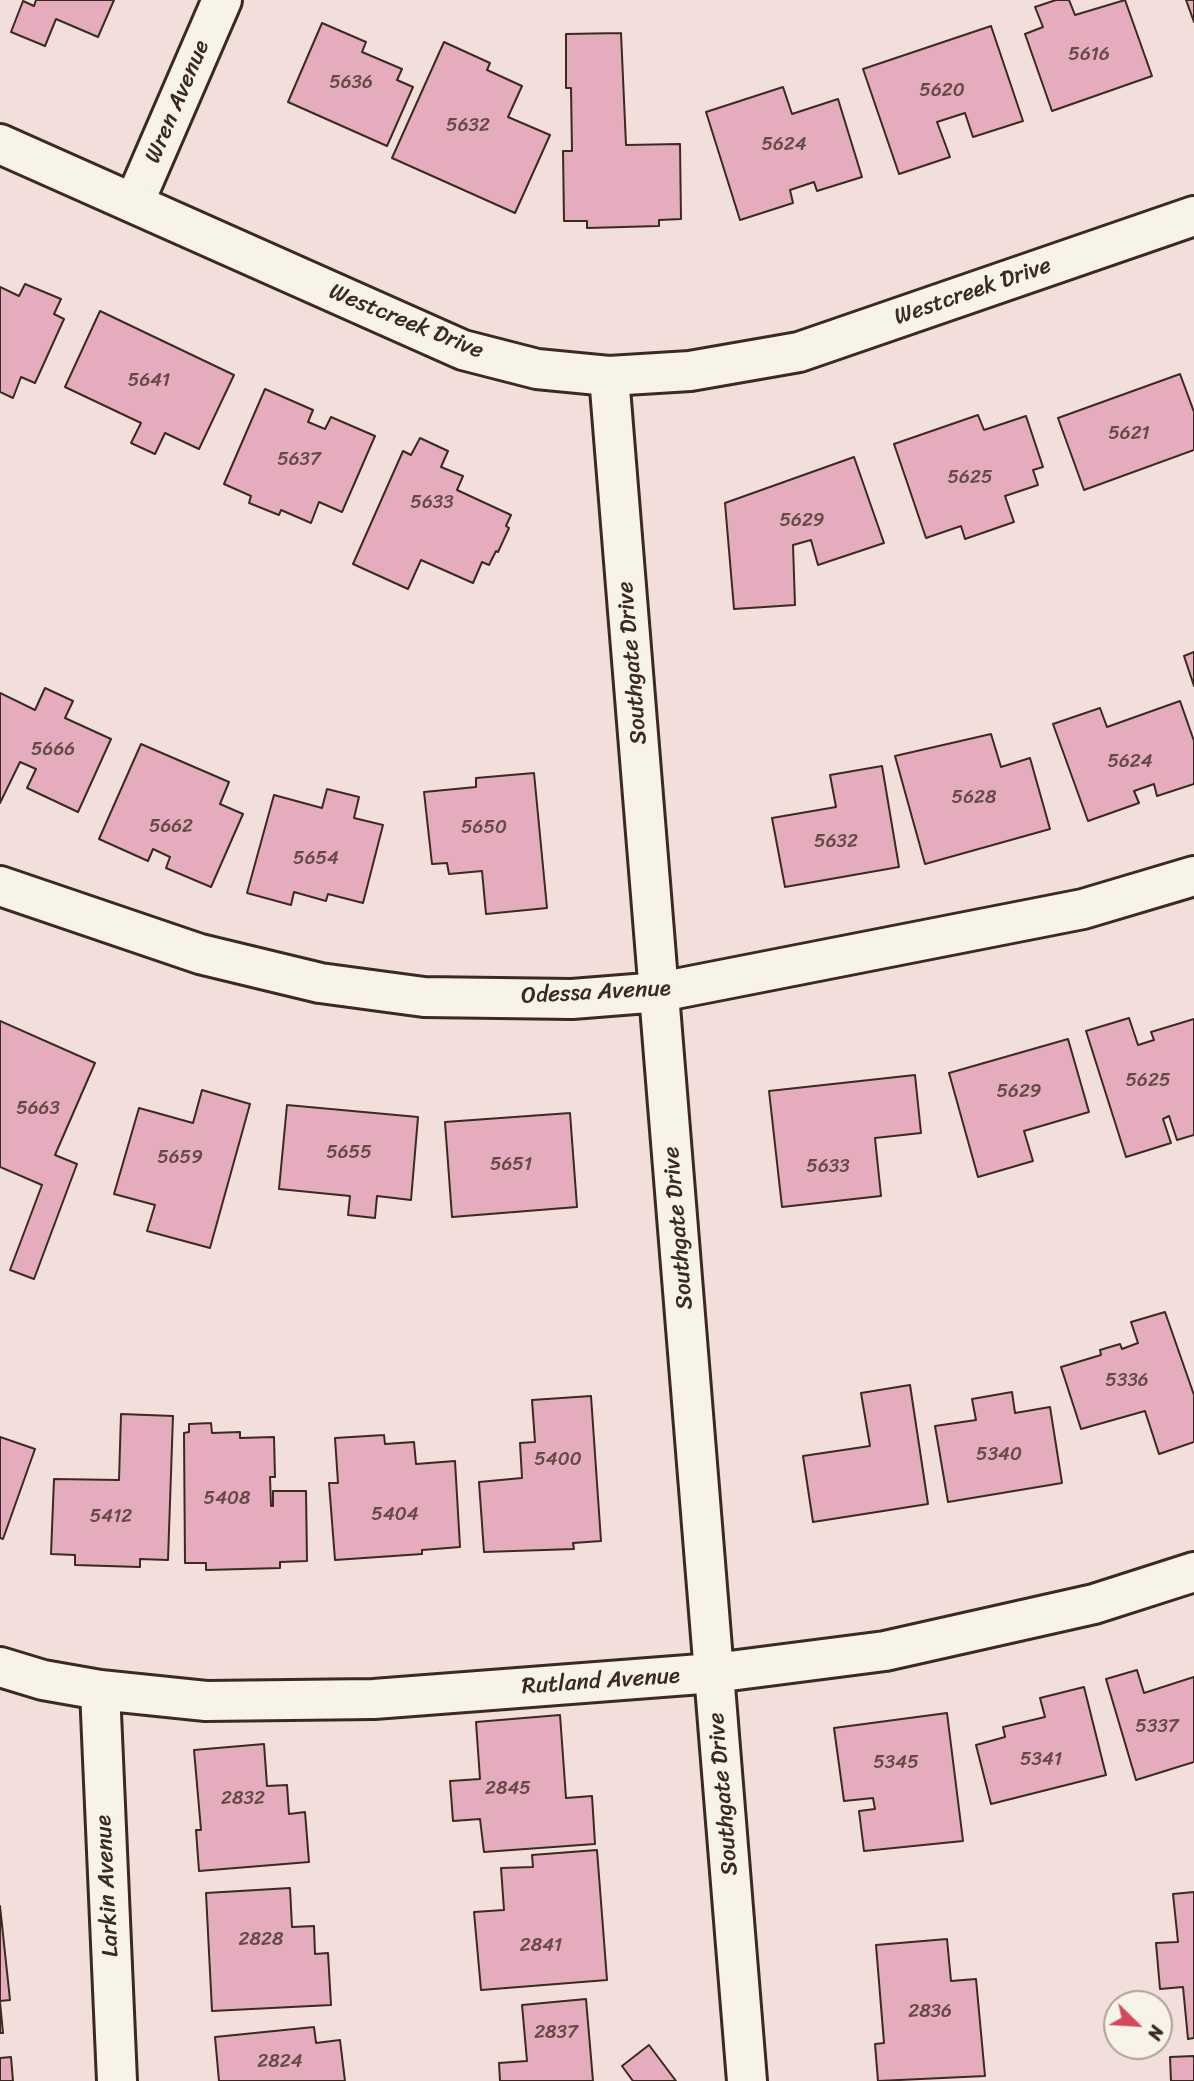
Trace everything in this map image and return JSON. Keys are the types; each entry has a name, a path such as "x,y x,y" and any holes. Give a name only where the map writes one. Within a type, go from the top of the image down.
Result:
{"street":[{"name":"Wren Avenue","path":"134,203 222,0"},
{"name":"Westcreek Drive","path":"0,144 463,350 537,369 609,376 690,371 799,352 1194,216"},
{"name":"Southgate Drive","path":"609,376 747,2081"},
{"name":"Odessa Avenue","path":"0,886 200,954 320,983 424,997 572,999 660,992 1083,909 1194,876"},
{"name":"Rutland Avenue","path":"0,1667 43,1680 100,1690 206,1701 374,1699 714,1673 885,1651 1094,1604 1194,1572"},
{"name":"Larkin Avenue","path":"100,1690 117,2081"}],"building":[{"path":"36,0 114,0 98,37 56,19 45,46 11,32 23,1 34,6"},
{"path":"1056,0 1069,0 1075,15 1125,0 1152,76 1052,111 1025,34 1043,27 1035,7"},
{"path":"1186,0 1194,0 1194,22"},
{"path":"322,23 366,42 362,52 402,69 397,80 413,87 387,146 288,102"},
{"path":"991,26 1023,121 973,137 965,113 937,122 950,157 899,174 863,69"},
{"path":"621,33 626,145 680,144 681,219 659,220 659,226 587,228 587,221 564,221 563,151 572,151 571,88 566,88 566,34"},
{"path":"444,42 490,63 487,70 522,86 508,117 550,135 515,213 392,158"},
{"path":"783,87 792,114 838,99 862,177 817,191 814,182 790,190 793,203 740,220 706,112"},
{"path":"25,284 61,299 54,314 64,319 35,383 21,377 13,398 0,392 0,287 19,296"},
{"path":"100,311 234,375 199,449 165,433 155,454 131,443 141,423 65,387"},
{"path":"1180,374 1194,412 1194,450 1084,490 1058,418"},
{"path":"265,389 313,410 308,422 325,429 331,417 375,436 342,512 319,502 311,523 281,510 279,515 249,503 251,496 224,484"},
{"path":"978,415 984,430 1026,416 1043,467 1033,470 1038,485 1005,496 1014,522 965,539 961,526 926,538 894,444"},
{"path":"420,438 448,451 441,467 463,476 457,490 511,515 506,526 509,528 498,552 496,551 489,565 482,562 473,583 421,560 408,589 353,564 403,451 411,455"},
{"path":"854,457 884,543 818,565 811,540 793,545 795,605 734,609 725,503"},
{"path":"1194,652 1194,686 1184,656"},
{"path":"45,688 73,701 65,718 111,739 78,812 27,788 36,769 20,762 0,803 0,693 35,710"},
{"path":"1180,701 1194,741 1194,784 1157,796 1154,784 1134,791 1139,803 1088,821 1053,724 1100,708 1107,727"},
{"path":"991,734 1001,767 1030,758 1050,829 925,864 895,756"},
{"path":"141,744 229,782 220,804 243,814 211,887 166,868 170,857 153,849 148,861 99,839"},
{"path":"882,766 899,867 785,887 772,818 836,807 830,775"},
{"path":"534,773 547,908 486,914 482,871 449,874 447,863 432,864 424,792 476,787 476,778"},
{"path":"327,789 359,797 354,818 383,825 363,903 328,894 326,901 294,892 291,905 247,893 274,795 322,808"},
{"path":"1129,1018 1138,1045 1154,1040 1151,1032 1194,1019 1194,1135 1177,1140 1169,1116 1163,1119 1171,1143 1126,1157 1086,1031"},
{"path":"0,1021 95,1063 55,1155 77,1164 34,1279 10,1270 42,1185 0,1167"},
{"path":"1068,1039 1089,1112 1024,1131 1033,1161 978,1177 949,1073"},
{"path":"915,1075 921,1133 875,1138 881,1196 782,1207 769,1091"},
{"path":"202,1090 250,1104 210,1248 147,1231 155,1205 114,1194 139,1108 193,1123"},
{"path":"287,1105 418,1117 411,1200 377,1196 375,1218 348,1215 350,1196 279,1189"},
{"path":"570,1113 577,1207 452,1217 445,1122"},
{"path":"1165,1312 1194,1395 1194,1442 1159,1454 1145,1411 1081,1429 1061,1367 1101,1355 1100,1350 1120,1344 1122,1349 1138,1343 1131,1322"},
{"path":"910,1385 928,1504 813,1522 803,1456 870,1446 861,1393"},
{"path":"1012,1392 1015,1413 1050,1407 1062,1483 948,1502 935,1426 976,1420 972,1399"},
{"path":"591,1396 601,1541 573,1543 574,1549 484,1552 479,1482 522,1478 520,1443 535,1442 532,1400"},
{"path":"121,1414 173,1416 168,1560 140,1559 140,1567 75,1565 75,1555 51,1554 54,1479 119,1480"},
{"path":"211,1423 212,1433 240,1432 240,1438 274,1437 275,1477 270,1477 271,1506 273,1491 306,1491 307,1561 280,1562 280,1568 206,1570 206,1563 185,1563 184,1433 189,1432 189,1424"},
{"path":"384,1435 385,1444 414,1442 416,1464 455,1461 460,1547 422,1550 422,1554 335,1560 329,1483 338,1483 335,1438"},
{"path":"0,1437 35,1449 3,1539 0,1538"},
{"path":"1137,1670 1144,1693 1194,1677 1194,1762 1136,1780 1106,1679"},
{"path":"1084,1687 1106,1775 991,1804 976,1745 1005,1737 1003,1727 1045,1717 1040,1698"},
{"path":"947,1713 963,1841 864,1851 859,1811 875,1809 873,1798 844,1801 834,1728"},
{"path":"560,1715 566,1798 592,1796 595,1844 484,1852 480,1819 453,1821 450,1781 480,1779 476,1722"},
{"path":"264,1744 267,1786 287,1785 289,1814 305,1812 309,1862 199,1871 196,1830 201,1830 194,1750"},
{"path":"597,1850 607,1980 481,1990 474,1912 504,1910 501,1868 533,1867 532,1855"},
{"path":"290,1888 292,1927 314,1926 315,1954 328,1953 331,2005 212,2011 206,1893"},
{"path":"1194,1892 1194,2038 1188,2039 1183,1987 1160,1989 1156,1943 1178,1942 1173,1894"},
{"path":"0,1906 10,2000 0,2001"},
{"path":"947,1939 951,1981 976,1979 985,2076 878,2081 875,2044 884,2043 876,1945"},
{"path":"586,1999 593,2081 500,2081 499,2063 527,2061 522,2005"},
{"path":"0,2002 3,2033 0,2033"},
{"path":"314,2027 316,2043 340,2040 345,2081 219,2081 215,2037"},
{"path":"649,2045 676,2081 633,2081 622,2066"},
{"path":"1194,2056 1194,2081 1171,2081 1170,2060 1173,2060 1173,2057"},
{"path":"11,2057 13,2081 0,2081 0,2058"}]}
